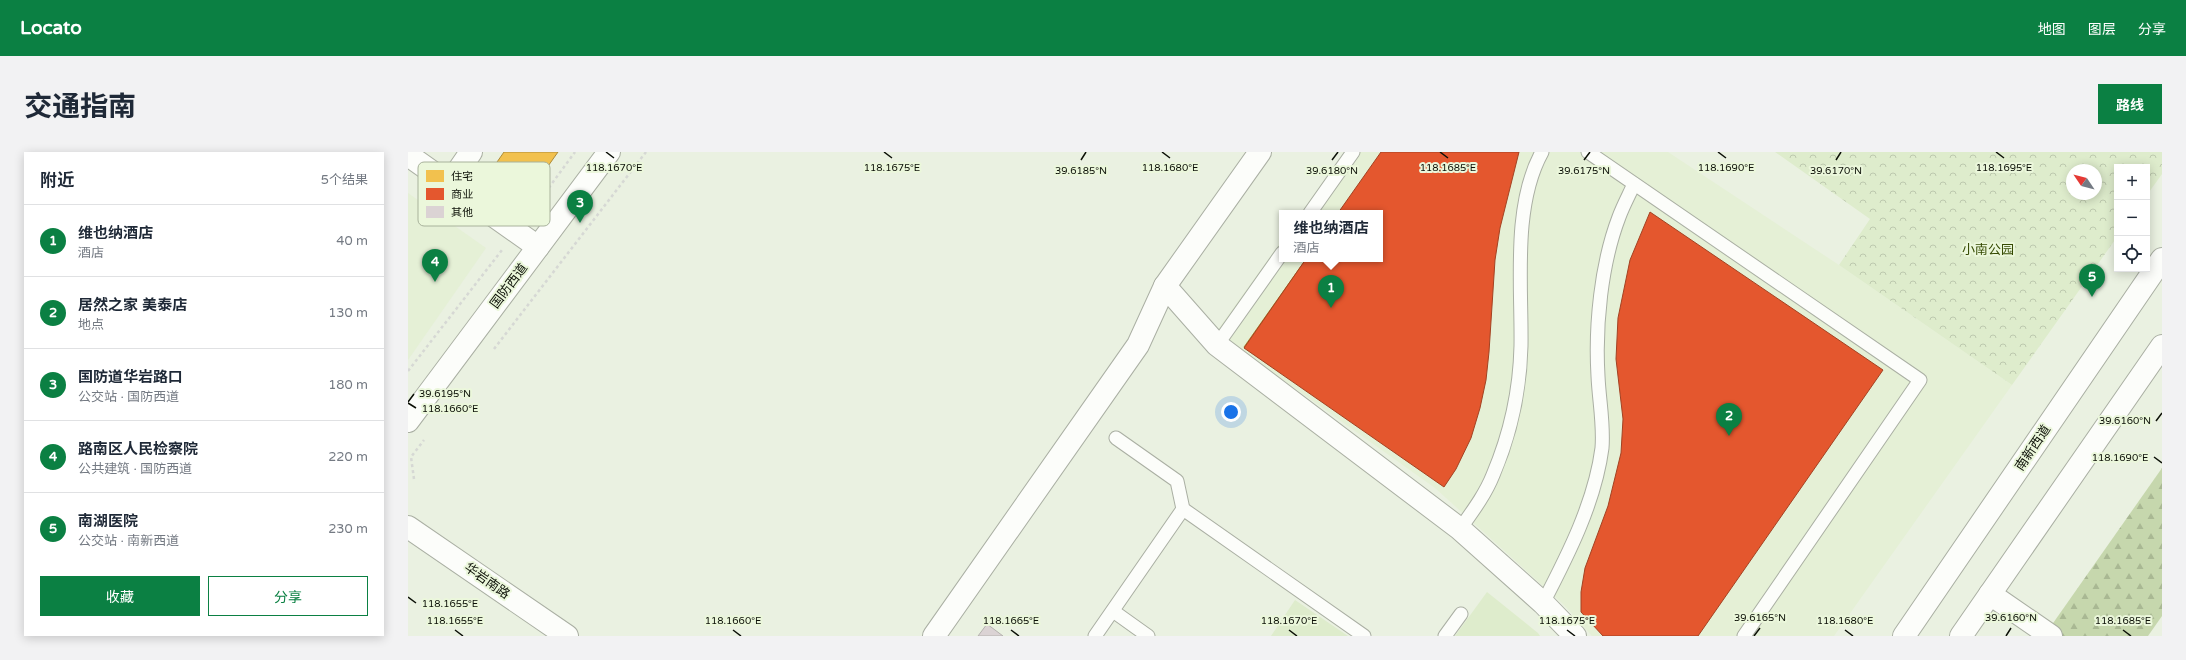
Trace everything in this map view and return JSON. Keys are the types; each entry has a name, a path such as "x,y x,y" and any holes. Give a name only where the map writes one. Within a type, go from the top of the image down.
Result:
{"street":[{"path":"464,162 471,152"},
{"name":"国防西道","path":"408,421 609,152"},
{"path":"934,636 1138,345 1165,286 1260,152"},
{"path":"408,155 418,162"},
{"path":"508,226 538,247"},
{"name":"南新西道","path":"1904,636 2162,259"},
{"path":"1165,286 1217,345 1460,529 1543,603 1575,636"},
{"path":"1961,636 2162,346"},
{"name":"华岩南路","path":"408,527 567,636"},
{"path":"1990,594 2051,636"}],"lane":[{"path":"1312,210 1353,152"},
{"path":"1460,529 1477,504 1493,476 1510,425 1518,381 1521,346 1520,299 1522,239 1528,191 1542,152"},
{"path":"1588,152 1920,380 1744,636"},
{"path":"1543,603 1577,534 1592,492 1602,448 1602,417 1598,376 1600,304 1618,218 1634,184"},
{"path":"1217,345 1279,257"},
{"path":"1116,438 1177,481 1183,509 1364,636"},
{"path":"1095,636 1183,509"},
{"path":"1113,611 1148,636"},
{"path":"1445,636 1460,614"}],"path":[{"path":"550,186 575,152"},
{"path":"492,351 646,152"},
{"path":"408,371 520,226"},
{"path":"414,479 411,457 425,438"}],"shaded area":[{"path":"1344,152 1668,152 1839,265 2012,385 1834,636 1592,636 1564,605 1435,488 1216,332 1279,244 1279,262 1383,262 1383,210 1303,210"},
{"path":"408,193 418,200 418,226 455,226 486,248 408,360"}],"green space":[{"name":"小南公园","path":"1775,152 2162,152 2162,174 2150,191 2150,164 2114,164 2114,241 2012,385 1839,265 1870,219"},
{"path":"2162,468 2162,616 2148,636 2044,636"},
{"path":"1487,592 1538,633 1540,636 1455,636"},
{"path":"1295,600 1348,636 1271,636"}],"building: 住宅":[{"path":"504,152 558,152 550,163 550,162 497,162"},
{"path":"1383,244 1418,269 1325,403 1244,347 1304,262 1383,262"}],"building: 商业":[{"path":"1381,152 1519,152 1500,228 1495,260 1489,352 1486,380 1480,408 1471,438 1456,469 1444,487 1244,348 1304,262 1383,262 1383,210 1340,210"},
{"path":"1650,212 1883,370 1698,636 1603,636 1581,612 1581,592 1585,568 1608,506 1621,453 1623,419 1616,359 1618,318 1630,260"}],"building: 其他":[{"path":"987,624 1003,636 978,636"}],"place":[{"name":"国防道华岩路口","path":"580,223"},
{"name":"路南区人民检察院","path":"435,282"},
{"name":"南湖医院","path":"2092,297"},
{"name":"维也纳酒店","path":"1331,308"},
{"name":"居然之家 美泰店","path":"1729,436"}]}
